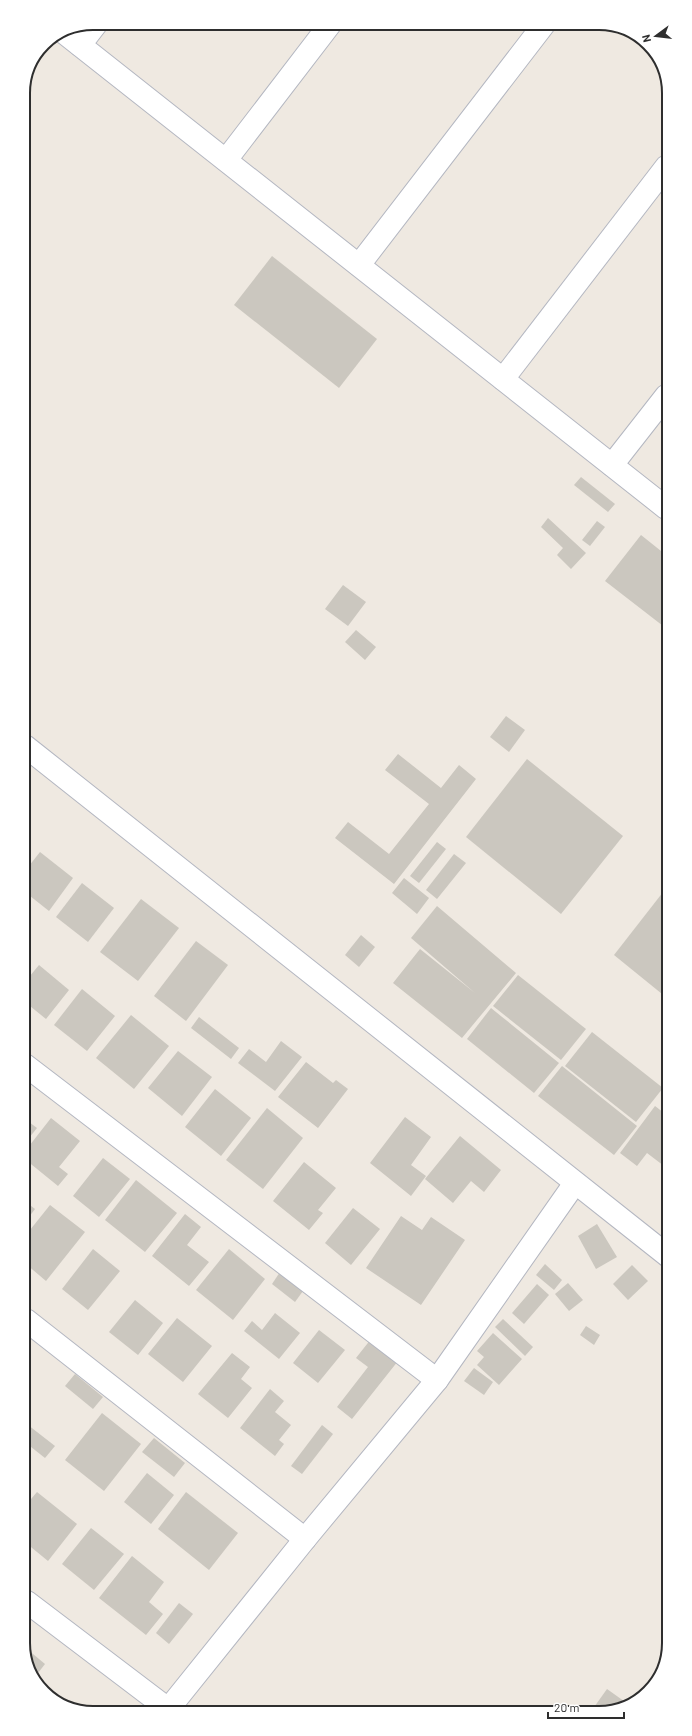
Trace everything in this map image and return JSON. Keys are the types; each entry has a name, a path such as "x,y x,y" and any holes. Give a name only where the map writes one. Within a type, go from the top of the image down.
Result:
{"street":[{"path":"80,45 91,30"},
{"path":"226,160 326,30"},
{"path":"359,265 541,30"},
{"path":"68,35 662,505"},
{"path":"503,379 662,172"},
{"path":"612,465 662,401"},
{"path":"30,750 662,1251"},
{"path":"30,1069 438,1380"},
{"path":"171,1706 305,1539 438,1380 575,1183"},
{"path":"30,1323 305,1539"},
{"path":"30,1605 161,1706"}],"building":[{"path":"272,256 377,339 339,388 234,305"},
{"path":"581,477 615,504 608,512 574,485"},
{"path":"548,518 586,553 571,569 557,555 563,548 541,527"},
{"path":"597,521 605,527 590,546 582,540"},
{"path":"641,535 662,552 662,625 605,581"},
{"path":"343,585 366,602 348,626 325,609"},
{"path":"356,630 376,647 365,660 345,642"},
{"path":"506,716 525,730 509,752 490,737"},
{"path":"398,754 441,788 459,765 476,779 394,884 335,838 348,822 389,854 429,804 385,770"},
{"path":"527,759 623,836 561,914 466,837"},
{"path":"437,842 446,849 419,883 410,876"},
{"path":"40,852 73,878 49,911 30,896 30,865"},
{"path":"454,854 466,863 437,899 426,890"},
{"path":"404,878 429,898 417,914 392,893"},
{"path":"82,883 114,908 88,942 56,917"},
{"path":"662,893 662,994 614,955"},
{"path":"141,899 179,928 138,981 100,952"},
{"path":"437,906 516,973 462,1038 393,983 420,949 475,993 411,938"},
{"path":"361,935 375,947 359,967 345,955"},
{"path":"196,941 228,965 186,1021 154,996"},
{"path":"39,965 69,990 46,1019 30,1006 30,976"},
{"path":"518,975 586,1029 561,1060 493,1006"},
{"path":"82,989 115,1016 87,1051 54,1025"},
{"path":"491,1008 559,1063 534,1093 467,1039"},
{"path":"131,1015 169,1046 134,1089 96,1058"},
{"path":"199,1017 239,1048 231,1059 191,1028"},
{"path":"592,1032 662,1087 662,1089 636,1122 565,1066"},
{"path":"281,1041 302,1057 275,1091 238,1063 249,1049 266,1062"},
{"path":"178,1051 212,1077 182,1116 148,1088"},
{"path":"306,1062 333,1083 336,1080 348,1089 318,1128 278,1097"},
{"path":"562,1066 637,1126 614,1155 538,1096"},
{"path":"215,1089 251,1118 221,1156 185,1127"},
{"path":"655,1106 662,1111 662,1164 647,1153 637,1166 620,1153"},
{"path":"267,1108 303,1138 263,1189 226,1160"},
{"path":"405,1117 431,1137 411,1165 426,1176 411,1196 370,1163"},
{"path":"51,1118 80,1141 59,1167 68,1174 58,1186 30,1163 30,1145"},
{"path":"30,1123 37,1128 30,1137"},
{"path":"460,1136 501,1170 484,1192 471,1181 453,1203 425,1179"},
{"path":"103,1158 130,1179 99,1217 73,1196"},
{"path":"304,1162 336,1188 318,1210 323,1213 309,1230 273,1201"},
{"path":"136,1180 177,1213 145,1252 105,1220"},
{"path":"30,1205 35,1209 30,1216"},
{"path":"50,1205 85,1232 46,1281 30,1267 30,1230"},
{"path":"353,1208 380,1229 351,1265 325,1243"},
{"path":"185,1214 201,1227 187,1245 209,1262 189,1286 152,1256"},
{"path":"401,1216 422,1230 431,1217 465,1240 421,1305 366,1268"},
{"path":"597,1224 617,1257 596,1269 578,1236"},
{"path":"93,1249 120,1271 88,1310 62,1289"},
{"path":"229,1249 265,1279 233,1320 196,1290"},
{"path":"545,1264 562,1280 554,1290 536,1275"},
{"path":"632,1265 648,1281 628,1300 613,1284"},
{"path":"280,1272 303,1291 295,1302 272,1284"},
{"path":"568,1283 583,1300 569,1311 555,1294"},
{"path":"537,1284 549,1295 524,1324 512,1313"},
{"path":"135,1300 163,1323 138,1355 109,1332"},
{"path":"275,1313 300,1333 279,1359 244,1331 252,1321 262,1330"},
{"path":"177,1318 212,1346 183,1382 148,1354"},
{"path":"503,1319 533,1347 525,1356 495,1327"},
{"path":"586,1326 600,1335 594,1345 580,1335"},
{"path":"319,1330 345,1350 318,1383 293,1363"},
{"path":"493,1333 522,1359 499,1385 477,1365 484,1357 477,1351"},
{"path":"371,1339 398,1361 352,1419 337,1407 368,1367 356,1358"},
{"path":"232,1353 250,1367 241,1379 252,1388 228,1418 198,1394"},
{"path":"474,1368 493,1382 484,1395 464,1381"},
{"path":"75,1374 103,1397 93,1409 65,1386"},
{"path":"270,1389 284,1401 275,1412 291,1425 279,1440 284,1444 275,1456 240,1428"},
{"path":"102,1413 141,1444 104,1491 65,1460"},
{"path":"322,1425 333,1434 302,1474 291,1466"},
{"path":"30,1427 55,1446 45,1458 30,1446"},
{"path":"154,1438 185,1463 174,1477 142,1452"},
{"path":"147,1473 174,1495 151,1524 124,1502"},
{"path":"37,1492 77,1524 48,1561 30,1546 30,1500"},
{"path":"186,1492 238,1533 209,1570 158,1529"},
{"path":"91,1528 124,1554 94,1590 62,1564"},
{"path":"132,1556 164,1582 149,1602 163,1614 146,1635 99,1598"},
{"path":"179,1603 193,1614 169,1644 156,1633"},
{"path":"31,1652 45,1664 38,1673 33,1663"},
{"path":"607,1689 624,1701 611,1705 595,1706"}]}
